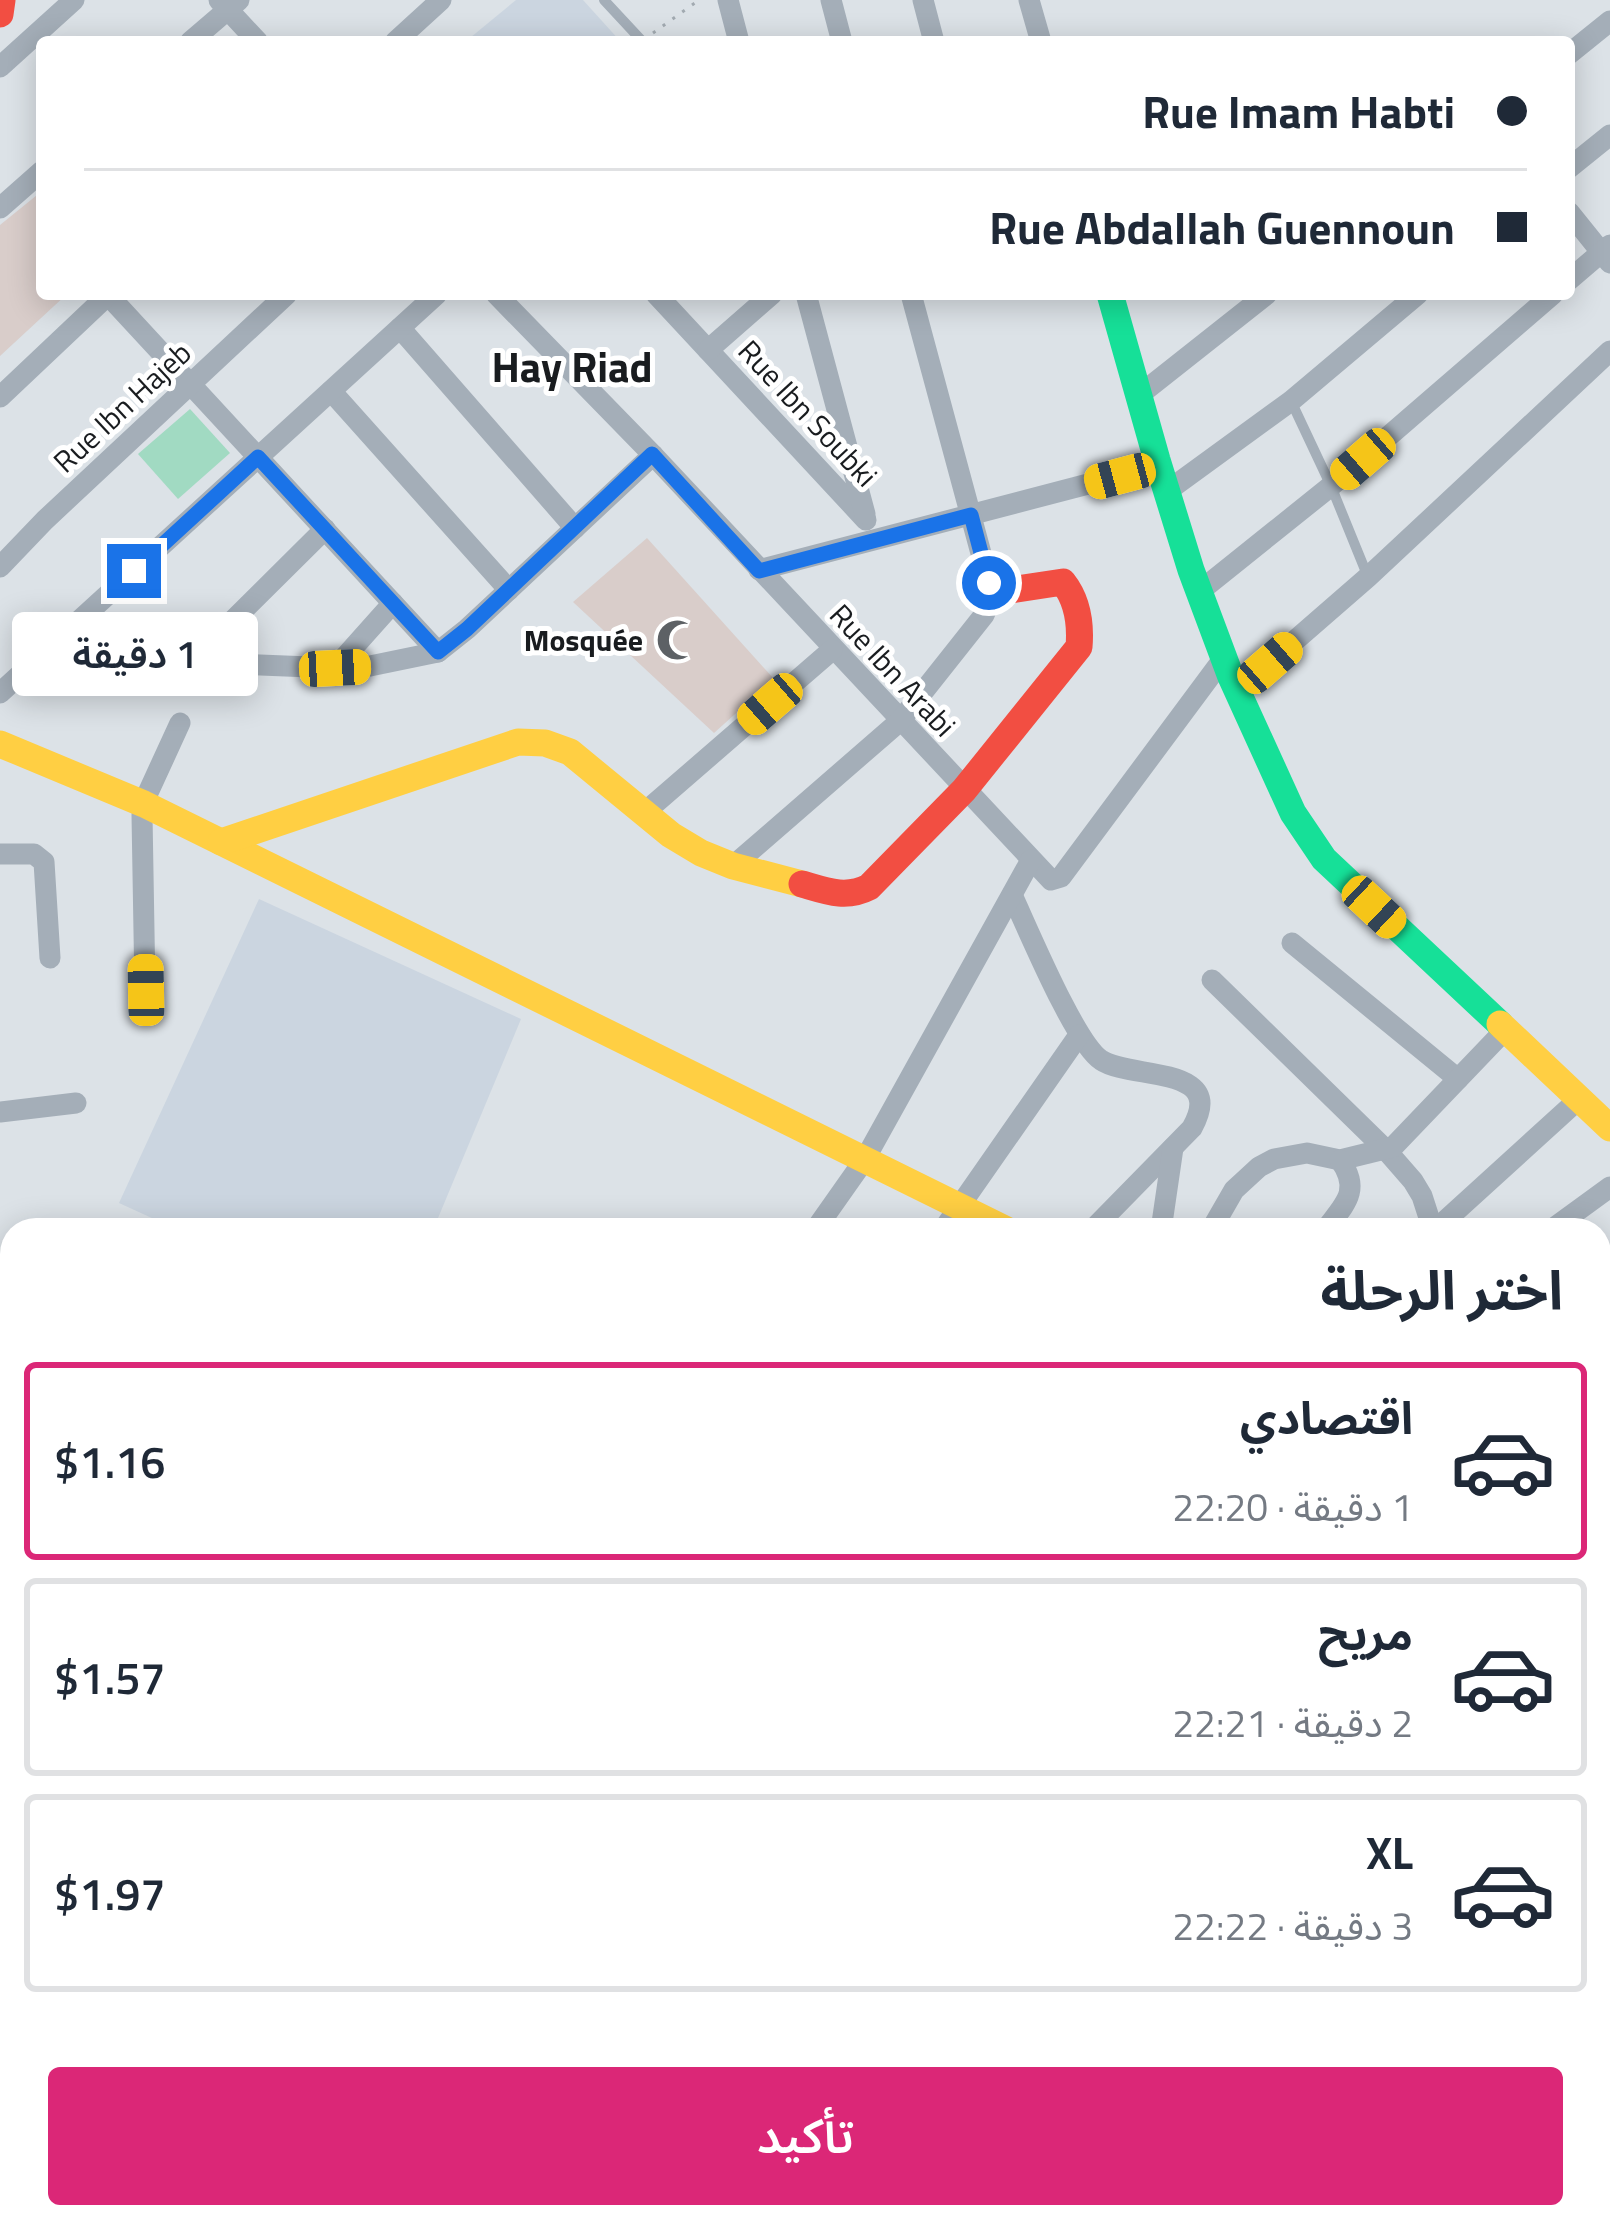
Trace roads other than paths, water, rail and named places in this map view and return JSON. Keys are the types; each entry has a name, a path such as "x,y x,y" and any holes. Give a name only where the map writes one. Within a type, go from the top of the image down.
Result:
{"street":[{"path":"0,14 2,0"},
{"path":"0,67 74,0"},
{"path":"402,36 441,0"},
{"path":"728,0 737,36"},
{"path":"831,0 840,36"},
{"path":"923,0 932,36"},
{"path":"1029,0 1039,36"},
{"path":"196,36 228,3 253,36"},
{"path":"1575,49 1610,21"},
{"path":"1575,163 1610,135"},
{"path":"0,208 36,177"},
{"path":"1575,218 1607,253 1575,276"},
{"path":"0,397 102,300"},
{"path":"113,300 438,652"},
{"name":"Rue Ibn Hajeb","path":"0,567 281,300"},
{"path":"0,693 430,300"},
{"name":"Rue Ibn Arabi","path":"512,300 1047,878 1061,877 1223,658"},
{"name":"Rue Ibn Soubki","path":"662,300 869,530"},
{"path":"708,350 765,300"},
{"path":"808,300 869,530"},
{"path":"733,866 900,722 989,604 971,515 913,300"},
{"path":"1112,300 1162,479 1223,658 1283,796 1308,839 1610,1128"},
{"path":"1138,396 1259,300"},
{"path":"759,571 869,530 1162,479 1291,400 1411,300"},
{"path":"1200,591 1331,486 1546,300"},
{"path":"400,328 575,528"},
{"path":"1237,691 1368,577 1610,351"},
{"path":"331,391 509,590"},
{"path":"40,656 335,668 387,664 438,652 652,454"},
{"path":"190,662 325,530"},
{"path":"221,842 518,742 536,741 570,752 671,835 701,853 834,893 858,893 964,790 1079,647 1072,593 1063,582 990,593"},
{"path":"335,668 392,603"},
{"path":"646,812 832,650"},
{"path":"146,990 144,804 180,722"},
{"path":"0,744 144,804 865,1160 951,1218 1079,1035"},
{"path":"0,854 34,854 44,862 50,958"},
{"path":"824,1218 865,1160 1030,860"},
{"path":"1012,895 1079,1035 1097,1058 1110,1065 1179,1078 1199,1100 1192,1129 1104,1218"},
{"path":"1292,943 1458,1079"},
{"path":"1212,980 1386,1150 1413,1181 1430,1218"},
{"path":"1217,1218 1234,1190 1274,1159 1307,1153 1340,1160 1397,1143 1505,1030"},
{"path":"1447,1218 1579,1099"},
{"path":"0,1112 76,1102"},
{"path":"1163,1218 1173,1148"},
{"path":"1334,1218 1352,1187 1340,1160"},
{"path":"1568,1218 1610,1187"}],"lane":[{"path":"604,0 638,36"},
{"path":"1291,400 1368,577"}],"place":[{"name":"Mosquée","path":"677,640"}],"district":[{"name":"Hay Riad","path":"572,366"}]}
